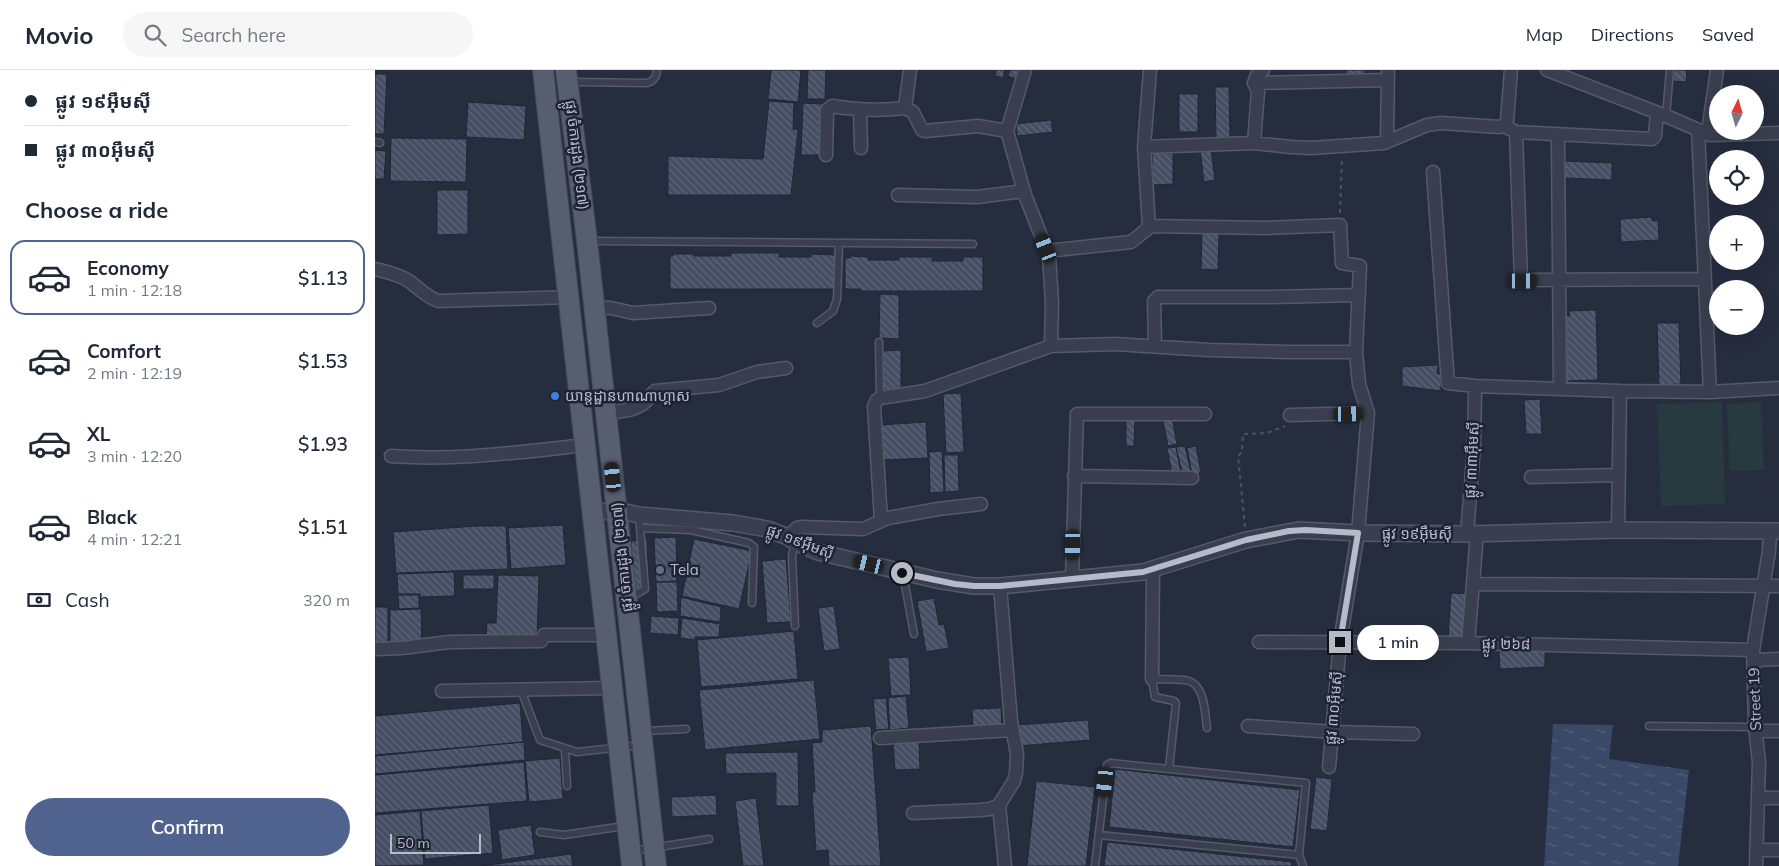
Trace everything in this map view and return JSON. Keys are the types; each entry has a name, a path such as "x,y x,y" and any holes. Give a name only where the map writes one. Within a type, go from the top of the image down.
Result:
{"main road":[{"name":"ផ្លូវ ចំការដូង (២១៧)","path":"543,70 632,859"},
{"name":"ផ្លូវ ចំការដូង (២១៧)","path":"567,76 595,308 655,857"}],"street":[{"path":"905,108 910,70"},
{"path":"1025,70 1007,131 1024,192 1047,251 1052,302 1051,346"},
{"path":"1149,227 1144,147 1150,70"},
{"path":"1254,143 1257,91 1254,83 1257,76 1263,70"},
{"path":"1503,126 1507,121 1511,70"},
{"path":"1547,70 1702,132 1714,135 1779,133"},
{"path":"1702,132 1709,126 1717,70"},
{"path":"1254,83 1387,75 1387,142"},
{"path":"825,155 828,108 831,106 861,110 897,110 905,108 913,112 923,131 978,126 1007,131"},
{"path":"861,110 861,148"},
{"path":"1144,147 1254,143 1291,147 1342,146 1387,142 1434,124 1463,123 1503,126 1516,132 1652,139 1655,136 1661,114"},
{"path":"1516,132 1521,278 1523,281 1705,279"},
{"path":"1702,132 1705,279 1710,392"},
{"path":"1558,135 1558,280 1561,388"},
{"path":"1433,172 1447,380 1451,384 1620,391 1710,392 1779,388"},
{"path":"898,195 977,197 1024,192"},
{"path":"1047,251 1131,242 1149,227 1266,228 1340,225"},
{"name":"ផ្លូវ ៣០អ៊ឹមស៊ី","path":"1329,767 1340,642 1358,533 1368,413 1359,384 1356,352 1360,266 1342,264 1340,225"},
{"path":"375,269 397,274 431,299 438,301 570,297"},
{"path":"1155,346 1154,301 1157,297 1271,297 1359,294"},
{"path":"595,308 611,308 633,313 709,308"},
{"path":"881,521 874,406 880,398 925,391 1051,346 1115,344 1277,352 1356,352"},
{"path":"606,413 622,412 642,405 655,391 719,385 757,372 786,368"},
{"name":"ផ្លូវ ៣៣អ៊ឹមស៊ី","path":"1467,643 1473,584 1472,534 1475,386"},
{"path":"1618,530 1620,391"},
{"path":"1290,415 1368,413"},
{"path":"1072,579 1077,414 1205,414"},
{"path":"391,456 448,458 484,456 586,444"},
{"path":"1531,476 1619,475"},
{"path":"1074,476 1192,478"},
{"path":"792,539 797,528 801,527 863,529 881,521 938,509 981,504"},
{"name":"ផ្លូវ ១៩អ៊ឹមស៊ី","path":"593,513 617,510 639,522 733,522 767,528 818,552 902,573 974,586 1000,586 1143,572 1246,540 1299,530 1358,533 1472,534 1618,530 1774,532"},
{"name":"Street 19","path":"1756,866 1759,762 1755,729 1754,655 1763,586 1774,532"},
{"path":"1152,679 1153,569"},
{"path":"1473,584 1779,586"},
{"path":"913,813 990,809 999,805 1010,789 1016,773 1017,754 1012,730 1000,586"},
{"path":"375,649 403,648 449,642 541,641 544,636 607,634"},
{"name":"ផ្លូវ ២៦៨","path":"1259,642 1467,643 1754,655 1779,659"},
{"path":"442,692 613,688"},
{"path":"1248,726 1333,732 1413,734"},
{"path":"1755,729 1779,731"},
{"path":"880,738 1012,730"},
{"path":"1758,798 1779,798"},
{"path":"999,805 1005,866"},
{"path":"1756,850 1779,850"}],"lane":[{"path":"567,76 647,83 656,76 657,70"},
{"path":"1661,114 1670,70"},
{"path":"587,241 973,244"},
{"path":"817,323 833,312 837,299 839,243"},
{"path":"879,342 880,398"},
{"path":"627,599 645,589 639,522 691,530 749,543 754,547 753,604"},
{"path":"792,539 795,626"},
{"path":"902,573 914,634"},
{"path":"1169,769 1176,703 1155,697 1152,679 1189,681 1196,686 1200,693 1207,728"},
{"path":"521,690 540,740 565,750 577,752 619,748 642,738 685,729"},
{"path":"1649,726 1755,729"},
{"path":"565,750 567,786"},
{"path":"1095,866 1108,763 1306,783 1299,855 1303,866"},
{"path":"540,832 563,835 628,825"},
{"path":"1099,835 1299,855"},
{"path":"632,859 655,857 709,839"}],"path":[{"path":"1340,225 1342,146"},
{"path":"1246,540 1238,456 1242,452 1243,434 1267,432 1289,425 1290,415"}],"shaded area":[{"path":"1722,402 1725,504 1661,506 1657,404"},
{"path":"1761,402 1764,470 1730,471 1727,404"}],"water":[{"path":"1553,724 1613,725 1609,759 1689,770 1678,866 1544,866"}],"building":[{"path":"771,70 801,70 798,102 768,99"},
{"path":"808,70 826,70 825,99 807,99"},
{"path":"996,70 1005,70 1003,78 995,76"},
{"path":"1010,70 1020,70 1017,79 1008,76"},
{"path":"1346,70 1365,70 1364,77 1346,76"},
{"path":"1674,70 1687,70 1686,82 1673,81"},
{"path":"375,74 387,74 384,134 375,134"},
{"path":"1215,87 1229,87 1230,137 1216,138"},
{"path":"1179,94 1198,94 1198,132 1179,132"},
{"path":"769,101 794,103 793,129 798,130 791,195 668,195 668,156 763,159"},
{"path":"468,102 526,106 524,140 466,137"},
{"path":"803,103 823,104 821,155 801,155"},
{"path":"1051,120 1053,132 1017,136 1016,124"},
{"path":"391,138 467,139 466,182 390,181"},
{"path":"1211,149 1215,180 1204,182 1200,150"},
{"path":"375,150 386,151 384,179 375,179"},
{"path":"1152,153 1173,153 1173,184 1153,185"},
{"path":"1564,161 1612,163 1612,180 1564,178"},
{"path":"437,190 468,190 468,234 437,235"},
{"path":"1652,217 1652,221 1658,220 1659,240 1621,242 1620,219"},
{"path":"1202,232 1219,233 1218,270 1201,269"},
{"path":"731,253 779,253 779,257 811,257 811,254 836,255 836,289 670,289 670,256 673,256 673,254 731,256"},
{"path":"850,256 868,257 868,260 899,260 899,257 932,257 932,261 963,261 963,257 983,257 983,291 861,291 860,289 845,289 845,258 850,258"},
{"path":"880,294 899,295 899,339 879,338"},
{"path":"1596,310 1598,380 1565,381 1563,316 1570,316 1569,311"},
{"path":"1657,323 1679,323 1681,384 1659,385"},
{"path":"901,350 901,390 883,390 883,351"},
{"path":"1438,365 1437,374 1441,374 1441,391 1402,386 1402,367"},
{"path":"961,393 964,452 946,453 943,394"},
{"path":"1540,399 1542,434 1526,434 1524,400"},
{"path":"1172,418 1177,444 1168,446 1163,420"},
{"path":"1126,419 1135,419 1134,446 1126,446"},
{"path":"926,422 928,458 882,460 880,425"},
{"path":"1185,446 1191,472 1182,473 1176,447"},
{"path":"1196,446 1201,473 1192,474 1187,448"},
{"path":"1176,447 1181,473 1172,474 1167,448"},
{"path":"942,451 944,492 930,493 929,452"},
{"path":"944,455 958,455 959,491 945,492"},
{"path":"563,525 566,565 511,569 508,528"},
{"path":"476,526 506,526 508,569 396,573 393,532"},
{"path":"676,537 677,581 656,582 654,538"},
{"path":"694,539 752,551 739,609 682,596"},
{"path":"647,540 649,588 633,589 631,541"},
{"path":"786,559 791,622 767,623 762,561"},
{"path":"454,572 455,596 420,597 420,594 398,594 397,574"},
{"path":"463,575 494,575 494,589 463,589"},
{"path":"498,575 539,576 537,641 486,639 487,623 496,623"},
{"path":"656,582 677,582 678,611 657,612"},
{"path":"1451,593 1468,594 1465,640 1448,639"},
{"path":"398,595 419,595 419,608 399,609"},
{"path":"681,597 721,607 720,622 680,616"},
{"path":"934,598 939,625 944,624 949,648 926,652 917,601"},
{"path":"834,606 840,649 824,651 818,608"},
{"path":"375,607 388,607 388,646 375,646"},
{"path":"421,609 422,645 390,645 390,610"},
{"path":"651,616 679,618 678,635 650,633"},
{"path":"682,618 720,624 719,637 695,637 695,640 680,638"},
{"path":"794,631 798,679 701,687 697,640"},
{"path":"1545,649 1545,667 1500,669 1499,651"},
{"path":"909,657 911,695 891,696 888,658"},
{"path":"814,680 820,739 705,750 699,690"},
{"path":"906,696 909,728 890,730 888,698"},
{"path":"886,698 889,729 876,730 873,699"},
{"path":"520,703 523,742 375,755 375,716"},
{"path":"1001,708 1002,726 973,727 972,709"},
{"path":"1088,720 1090,740 1018,746 1017,725"},
{"path":"871,726 881,866 829,866 828,850 816,851 812,792 815,792 812,743 822,742 822,730"},
{"path":"919,740 920,769 895,770 893,742"},
{"path":"524,742 525,760 375,774 375,756"},
{"path":"798,752 799,806 776,806 776,773 726,774 725,753"},
{"path":"560,758 563,799 529,802 525,761"},
{"path":"524,762 527,801 375,813 375,775"},
{"path":"1115,769 1300,790 1293,847 1109,827"},
{"path":"1316,777 1332,779 1327,831 1310,829"},
{"path":"1036,781 1095,787 1086,866 1027,866"},
{"path":"716,795 717,815 672,817 671,797"},
{"path":"756,798 764,866 743,866 735,801"},
{"path":"489,805 493,853 425,859 421,811"},
{"path":"420,811 424,865 375,866 375,815"},
{"path":"531,825 535,855 502,860 498,830"},
{"path":"1107,842 1292,862 1291,866 1104,866"},
{"path":"571,854 573,866 481,866"}],"place":[{"name":"យាន្ដដ្ឋានហាណាហ្គាស","path":"555,396"},
{"name":"Tela","path":"660,570"}],"route":[{"path":"902,573 955,584 1000,586 1143,572 1246,540 1289,531 1358,533 1340,642"}]}
